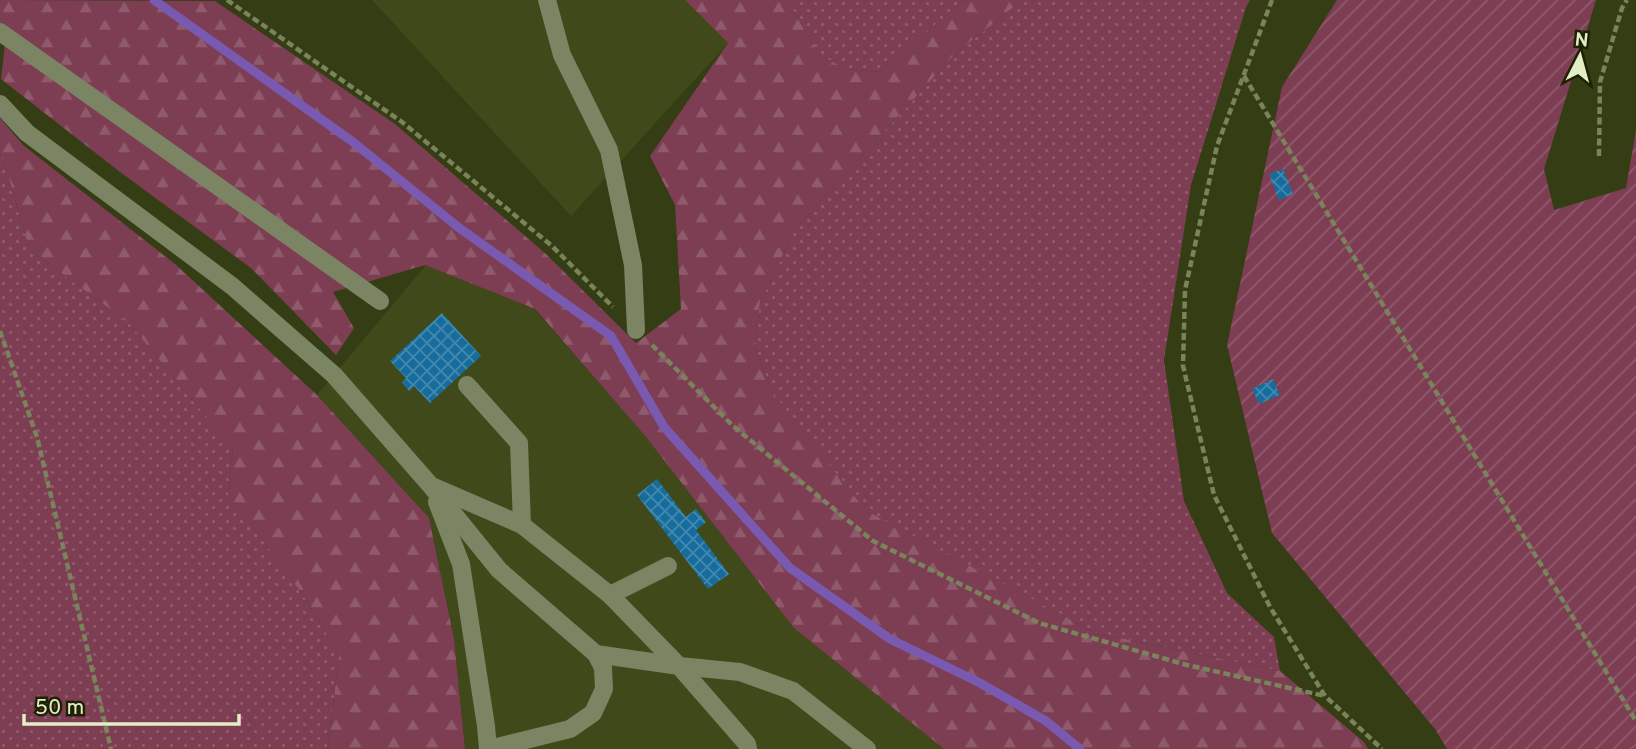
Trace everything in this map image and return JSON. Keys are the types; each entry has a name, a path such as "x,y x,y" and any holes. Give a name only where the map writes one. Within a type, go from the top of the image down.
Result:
{"lane":[{"path":"547,0 562,55 609,150 633,265 636,330"},
{"path":"0,32 380,301"},
{"path":"0,104 27,133 232,286 334,375 431,486 499,570 596,654 603,668 604,690 593,713 570,729 488,749 461,564 431,486"},
{"path":"467,384 519,443 522,525"},
{"path":"431,486 522,525 610,595 679,666 747,744 748,749"},
{"path":"610,595 668,566"},
{"path":"596,654 740,672 793,691 867,749"}],"path":[{"path":"227,0 402,122 552,246 733,426 873,541 1039,623 1187,665 1325,696"},
{"path":"1272,0 1217,146 1185,290 1183,366 1214,495 1270,607 1325,696 1382,749"},
{"path":"1599,156 1600,82 1622,8 1627,0"},
{"path":"1244,75 1636,720"},
{"path":"0,331 37,437 111,749"}],"shaded area":[{"path":"372,0 685,0 728,43 571,216"},
{"path":"426,265 534,309 646,437 794,628 944,749 465,749 454,639 429,518 317,395"}],"green space":[{"path":"0,0 215,1 395,124 546,254 636,343 681,309 675,205 650,156 728,43 685,0 787,0 820,55 846,69 879,72 965,0 1022,0 954,55 796,228 760,302 755,348 772,392 865,510 1096,633 1280,671 1364,742 1368,749 944,749 794,628 646,437 535,309 425,265 333,292 354,328 336,355 251,268 120,172 1,79 5,45 0,40"},
{"path":"787,0 965,0 879,72 846,69 820,55"},
{"path":"1022,0 1250,0 1191,185 1164,360 1184,501 1227,593 1274,637 1280,671 1096,633 864,510 772,392 755,348 760,302 796,228 954,55"},
{"path":"1337,0 1596,0 1544,169 1554,210 1626,188 1636,130 1636,749 1447,749 1435,729 1272,533 1227,345 1282,87"},
{"path":"0,118 23,145 175,264 317,395 429,518 454,639 465,749 328,749 339,654 305,598 228,493 233,449 130,324 29,249 0,153"},
{"path":"0,153 29,249 130,324 233,449 228,493 305,598 339,654 328,749 0,749"}],"building":[{"path":"1283,169 1293,194 1279,200 1269,174"},
{"path":"442,313 481,356 430,403 414,386 409,391 402,383 406,378 390,361"},
{"path":"1273,379 1280,395 1259,404 1252,389"},
{"path":"657,479 686,517 696,509 706,522 696,530 729,574 708,589 637,495"}],"waterway":[{"path":"154,0 353,142 458,227 611,336 664,427 790,568 890,639 980,683 1046,721 1080,749"}]}
